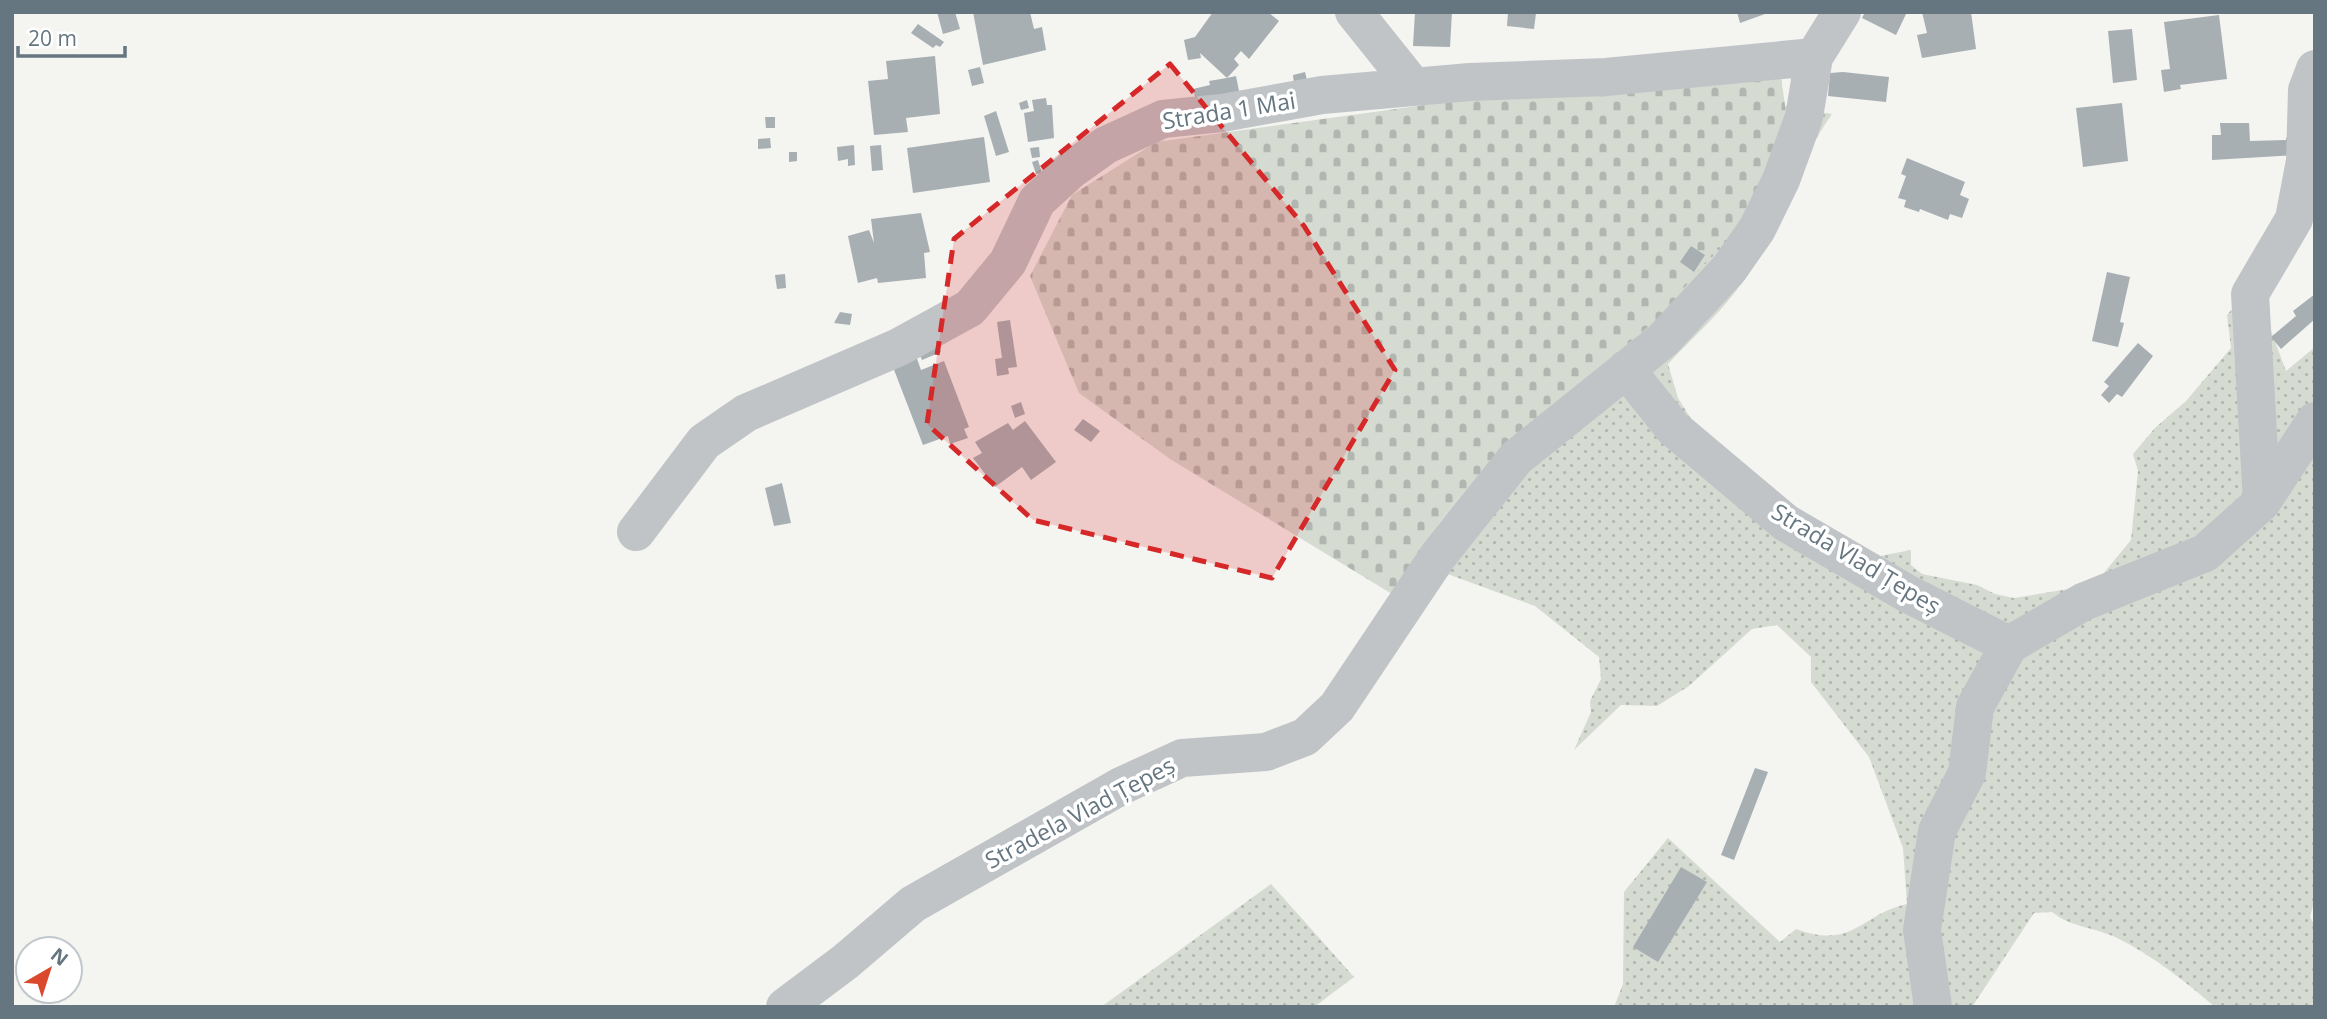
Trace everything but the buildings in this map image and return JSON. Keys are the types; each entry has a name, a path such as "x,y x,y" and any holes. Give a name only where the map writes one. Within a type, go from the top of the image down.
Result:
{"street":[{"path":"1354,12 1414,87"},
{"path":"1626,369 1663,340 1693,308 1729,269 1757,229 1781,180 1804,117 1814,57 1842,12"},
{"name":"Strada 1 Mai","path":"636,532 704,442 746,413 899,347 970,308 1008,262 1037,201 1071,170 1106,145 1163,119 1222,113 1322,95 1414,87 1606,77 1814,57"},
{"path":"2262,502 2250,294 2294,219 2305,161 2307,90 2315,69"},
{"name":"Strada Vlad Țepeș","path":"1626,369 1674,428 1786,523 1908,594 2009,645"},
{"name":"Stradela Vlad Țepeș","path":"785,1007 845,962 913,904 1121,786 1182,758 1266,752 1305,737 1337,707 1438,556 1516,458 1626,369"},
{"path":"1933,1007 1922,930 1937,831 1967,773 1975,707 2009,645 2083,602 2205,553 2262,502 2315,421"}],"highlighted area":[{"path":"1170,64 1304,226 1395,370 1272,578 1033,520 927,424 954,239"}],"green space":[{"path":"1781,77 1788,126 1756,201 1661,316 1554,406 1453,503 1392,594 1170,459 1079,393 1030,276 1072,195 1156,142 1461,100"},
{"path":"1785,106 1832,114 1819,133 1744,280 1718,313 1668,364 1678,398 1697,428 1774,498 1875,557 1911,550 1911,565 1922,574 1977,585 1995,594 2014,598 2081,587 2103,574 2131,540 2138,471 2133,454 2155,428 2186,401 2231,348 2227,315 2238,302 2264,312 2286,371 2315,347 2315,899 2310,917 2315,926 2315,1007 2215,1007 2143,952 2109,934 2068,921 2052,912 2034,913 1972,1007 1614,1007 1623,984 1624,892 1668,838 1780,942 1796,929 1831,936 1844,933 1891,909 1907,904 1903,848 1869,757 1811,682 1811,657 1777,625 1752,629 1689,686 1657,706 1621,705 1574,750 1591,712 1590,701 1601,679 1599,657 1535,606 1442,572 1392,594 1453,503 1554,406 1788,126"},
{"path":"1271,884 1354,977 1314,1007 1101,1007"}]}
